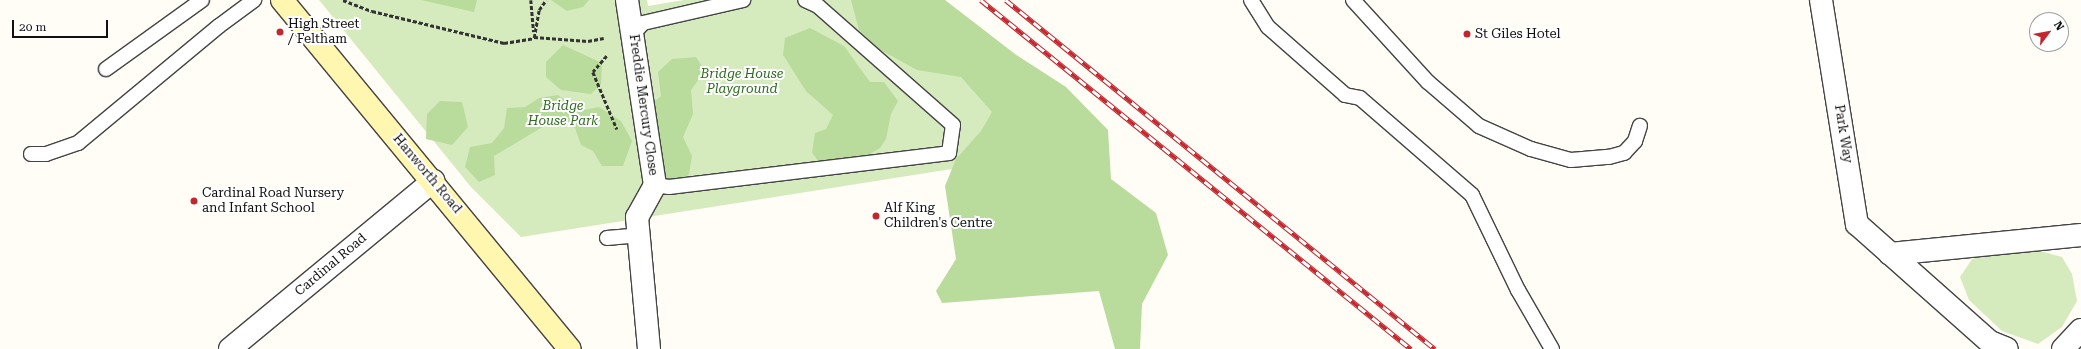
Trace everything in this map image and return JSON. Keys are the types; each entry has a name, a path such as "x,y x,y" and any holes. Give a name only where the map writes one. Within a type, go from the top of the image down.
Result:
{"main road":[{"name":"Hanworth Road","path":"282,0 433,181 570,349"}],"street":[{"name":"Freddie Mercury Close","path":"627,0 655,185 637,217 640,235 649,349"},
{"name":"Park Way","path":"1821,0 1857,224 1990,342 2007,349"},
{"name":"Cardinal Road","path":"230,349 433,181"},
{"path":"1890,254 2081,235"},
{"path":"2063,349 2081,330"}],"lane":[{"path":"106,69 202,0"},
{"path":"31,154 46,154 78,144 219,26 254,0"},
{"path":"632,35 644,23 743,0"},
{"path":"655,185 669,187 950,153 953,125 818,6 805,0"},
{"path":"1251,0 1268,27 1345,95 1360,98 1472,195 1518,290 1552,349"},
{"path":"1354,0 1434,87 1479,126 1518,143 1571,160 1609,157 1624,153 1636,141 1640,126"},
{"path":"607,238 640,235"}],"path":[{"path":"343,0 379,13 504,43 534,38 588,40 632,35"},
{"path":"531,0 534,38"},
{"path":"534,38 538,10 546,0"}],"green space":[{"name":"Bridge House Park","path":"319,0 647,0 648,6 684,0 881,0 959,42 1034,156 521,237 471,187"},
{"path":"421,0 477,0 474,12"},
{"path":"551,0 589,0 583,7 567,11"},
{"path":"851,0 945,0 1015,54 1066,87 1108,130 1111,179 1156,213 1168,255 1142,304 1140,349 1115,349 1099,291 942,303 936,291 956,259 945,186 956,159 981,131 992,112 961,77 917,70 877,48 859,30"},
{"path":"810,28 844,46 870,82 884,82 898,101 891,114 886,139 880,148 865,157 822,166 812,153 815,133 826,129 833,115 806,91 783,55 785,38"},
{"path":"563,45 602,63 601,84 591,94 561,90 546,77 546,62"},
{"path":"696,57 705,71 691,90 693,114 683,137 692,156 689,174 678,183 661,181 650,105 661,96 658,72 672,59"},
{"path":"558,95 579,111 599,107 621,121 632,141 623,166 602,166 593,151 581,145 575,128 556,119 494,156 495,175 479,182 465,167 470,147 492,143 504,128 507,108 525,107 539,98"},
{"path":"440,101 462,102 468,127 452,145 426,139 427,114"},
{"path":"2036,250 2062,257 2072,274 2077,301 2062,327 2038,344 2002,331 1969,300 1960,277 1972,259 1994,253"}],"railway":[{"path":"981,0 1411,349"},
{"path":"1006,0 1435,349"}],"place":[{"name":"High Street / Feltham","path":"280,32"},
{"name":"St Giles Hotel","path":"1467,34"},
{"name":"Cardinal Road Nursery and Infant School","path":"194,201"},
{"name":"Alf King Children's Centre","path":"876,216"}],"park label":[{"name":"Bridge House Playground","path":"742,82"}]}
